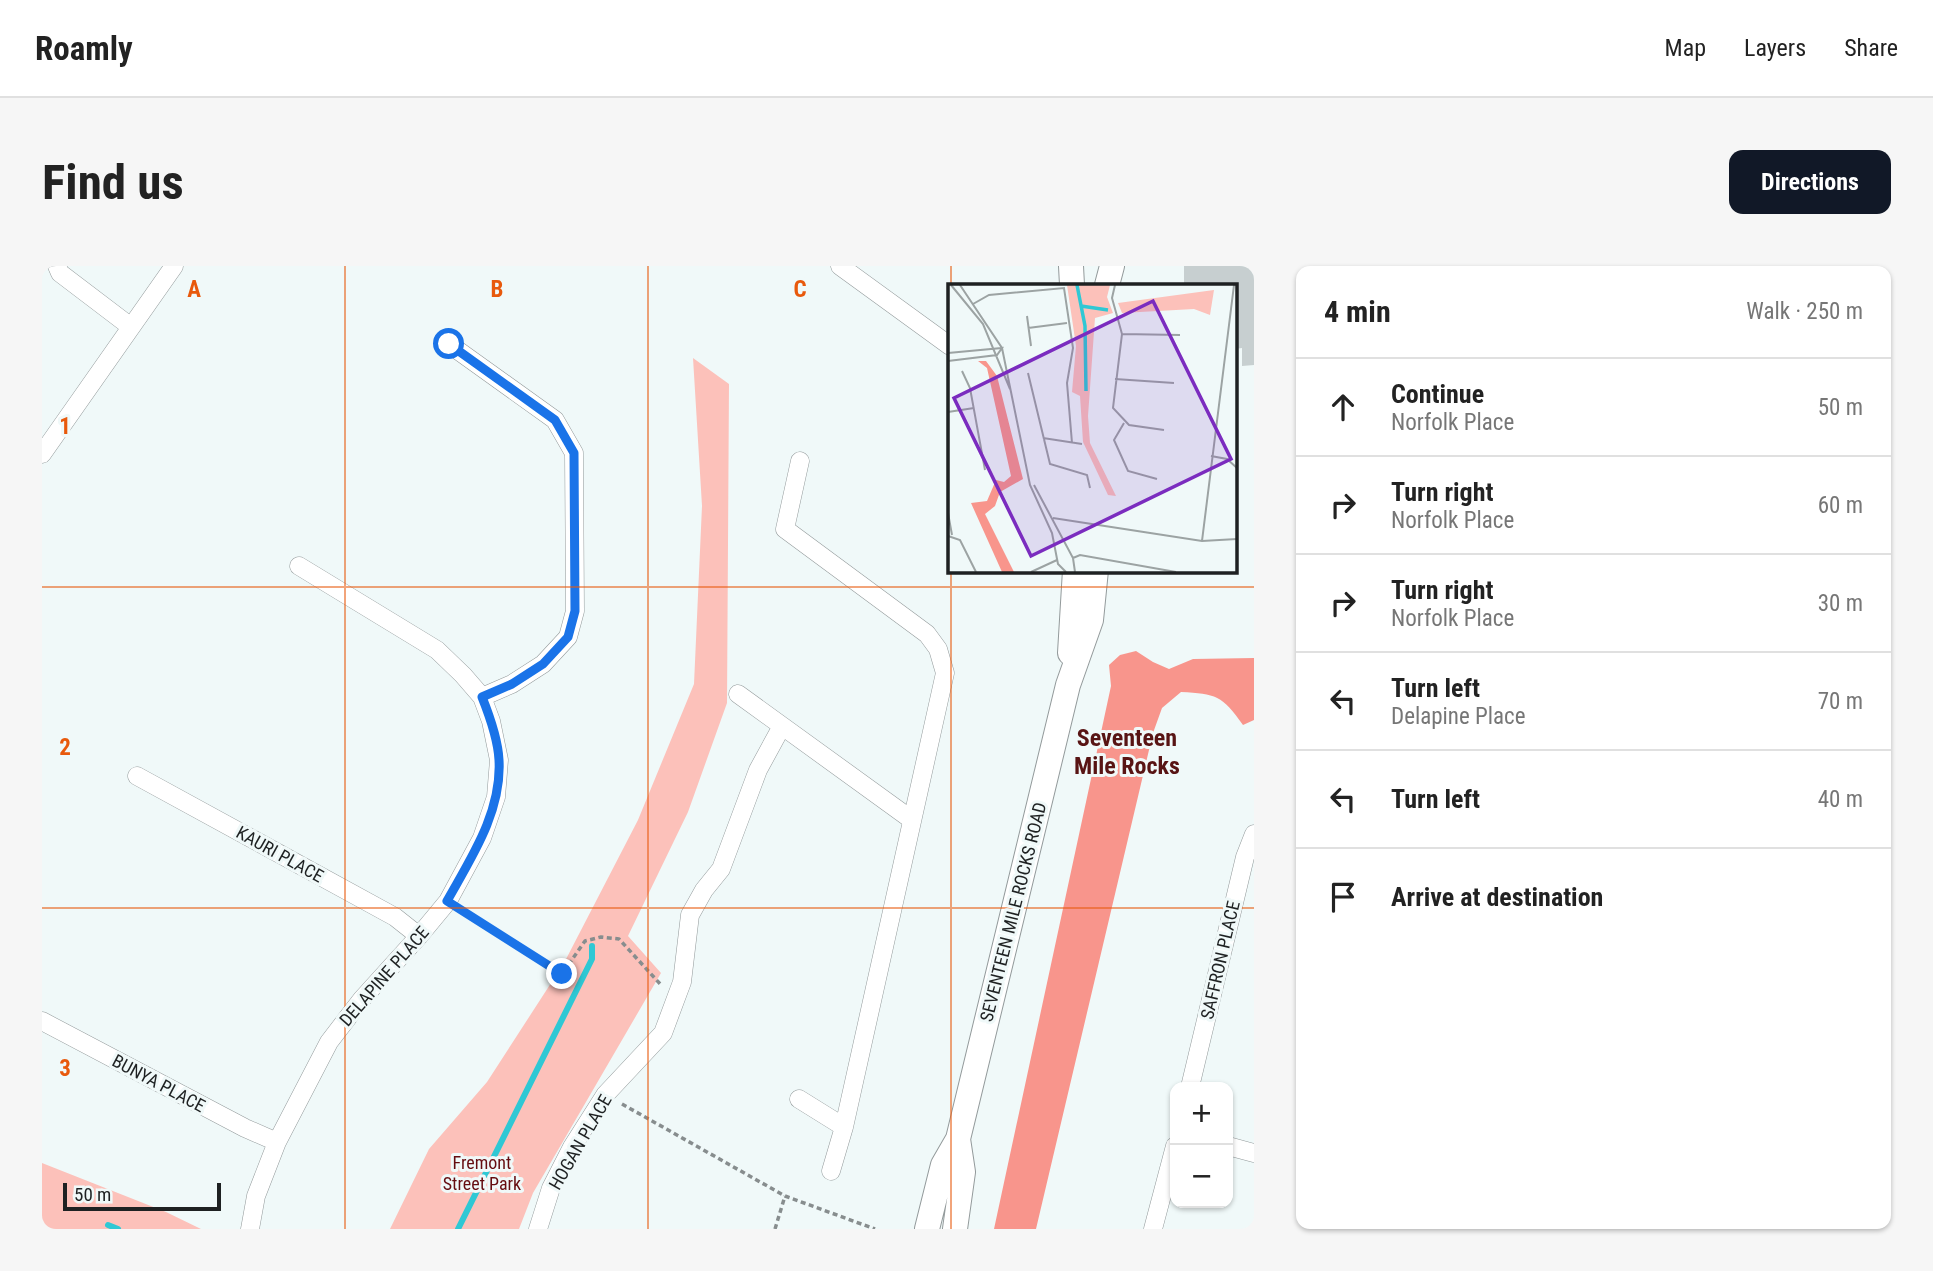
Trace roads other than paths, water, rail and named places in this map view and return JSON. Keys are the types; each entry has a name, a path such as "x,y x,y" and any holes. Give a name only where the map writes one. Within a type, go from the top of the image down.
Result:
{"main road":[{"path":"1071,266 1072,284"},
{"path":"1107,284 1112,266"},
{"name":"SEVENTEEN MILE ROCKS ROAD","path":"1068,685 1075,572"},
{"name":"SEVENTEEN MILE ROCKS ROAD","path":"927,1229 943,1165 958,1139 1068,685 1091,620 1096,572"},
{"name":"SEVENTEEN MILE ROCKS ROAD","path":"955,1229 963,1172 958,1139"}],"street":[{"path":"57,266 60,273 131,327"},
{"path":"42,454 174,266"},
{"path":"840,266 948,345"},
{"path":"449,344 555,420 574,453 575,611 568,637 543,664 512,684 482,697"},
{"path":"800,461 785,528 927,634 938,649 945,673 844,1127 831,1171"},
{"name":"DELAPINE PLACE","path":"250,1229 256,1196 277,1143 329,1042 362,999 447,901 482,838 496,797 499,760 491,721 482,697 437,650 299,566"},
{"path":"738,694 912,820"},
{"name":"HOGAN PLACE","path":"538,1229 551,1188 572,1147 605,1095 663,1033 682,982 690,915 704,890 721,869 758,770 782,726"},
{"name":"KAURI PLACE","path":"137,776 395,917 419,936"},
{"name":"SAFFRON PLACE","path":"1191,1082 1245,857 1254,834"},
{"name":"BUNYA PLACE","path":"42,1021 277,1143"},
{"path":"799,1099 844,1127"},
{"path":"1233,1147 1254,1153"},
{"path":"1153,1229 1170,1165"}],"waterway":[{"path":"458,1229 592,959 592,946"},
{"path":"108,1225 118,1229"}],"district":[{"name":"Seventeen Mile Rocks","path":"1127,752"}],"park label":[{"name":"Fremont Street Park","path":"482,1172"}]}
